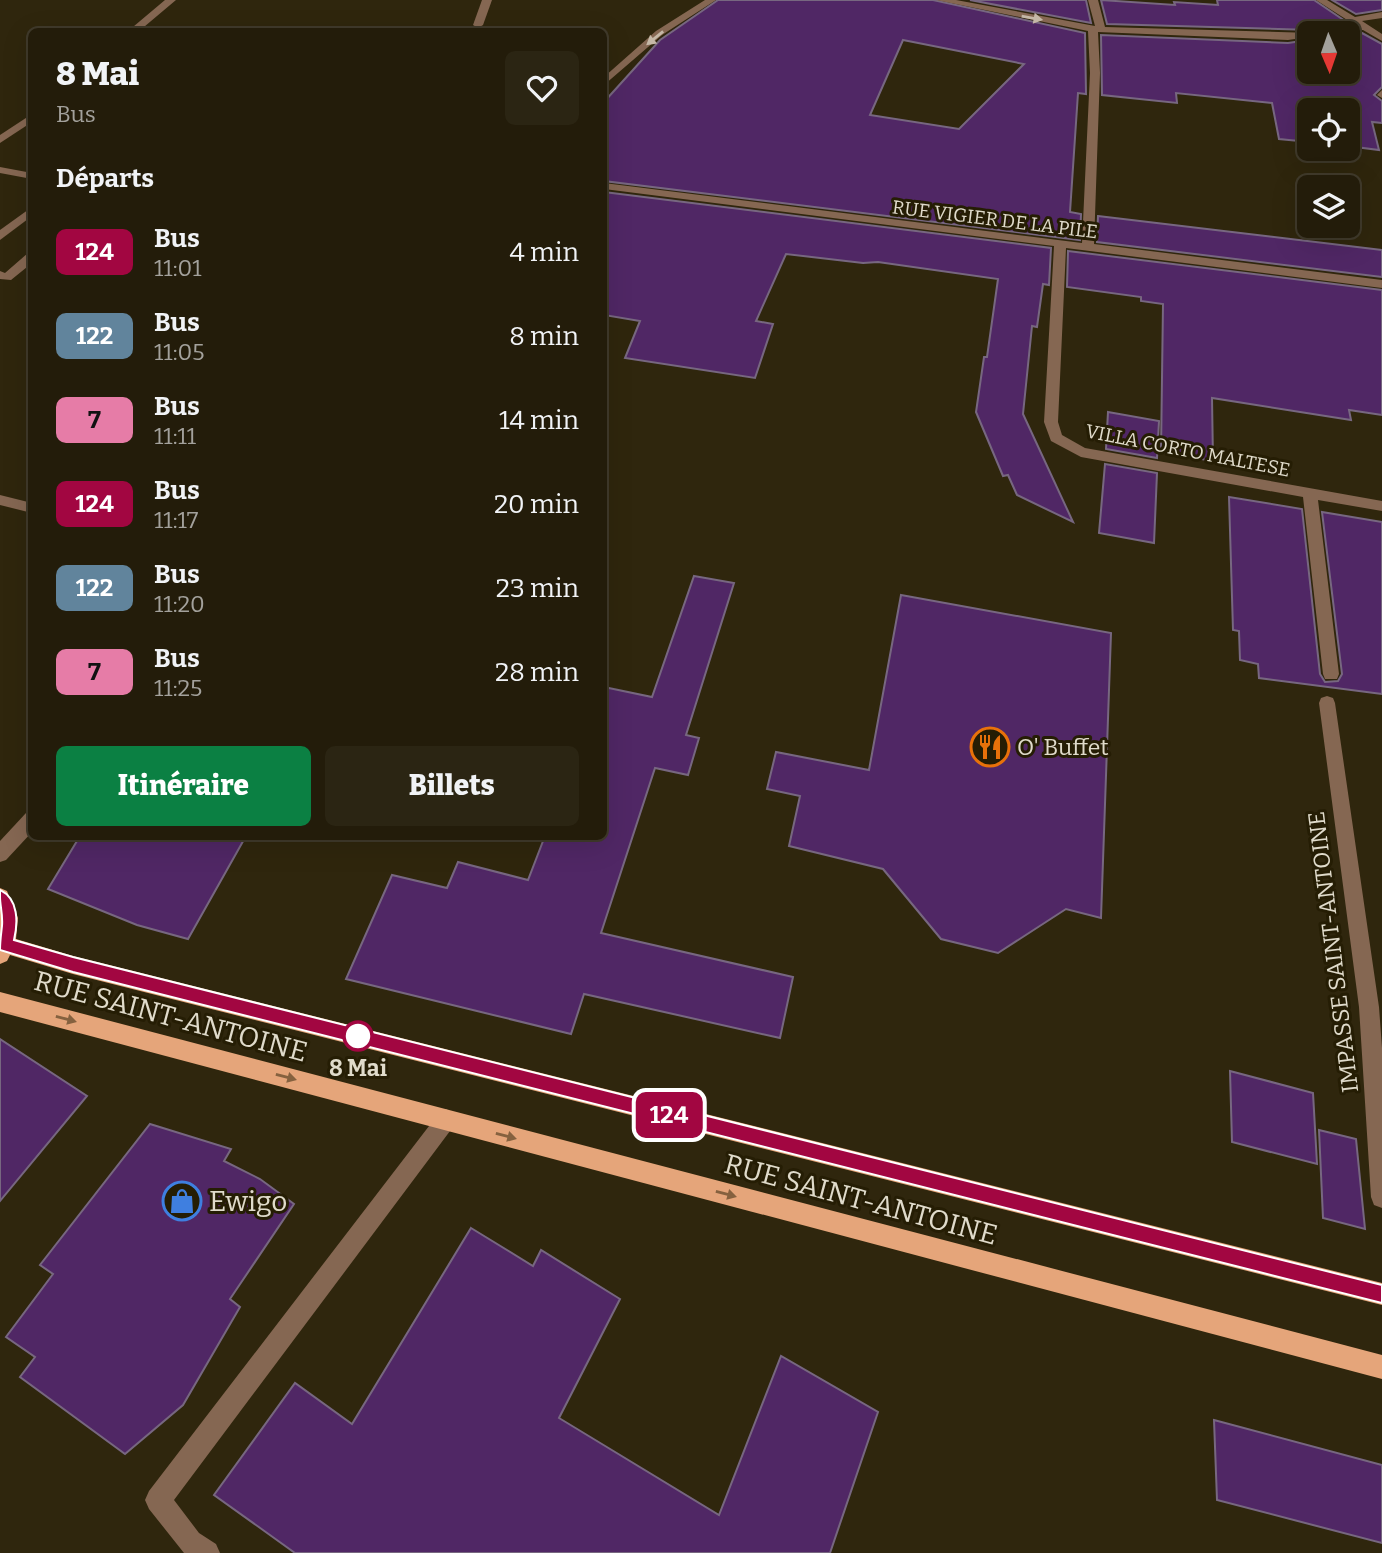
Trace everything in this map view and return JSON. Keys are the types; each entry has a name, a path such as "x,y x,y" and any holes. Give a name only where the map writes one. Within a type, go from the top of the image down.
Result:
{"main road":[{"path":"0,897 6,904 10,923 3,950"},
{"name":"RUE SAINT-ANTOINE","path":"3,950 86,968 1382,1294"},
{"name":"RUE SAINT-ANTOINE","path":"0,1002 1382,1367"}],"street":[{"path":"136,28 172,0"},
{"path":"478,25 487,0"},
{"path":"607,79 659,33 711,0"},
{"path":"942,0 1097,29 1297,36"},
{"path":"1088,248 1097,29 1093,0"},
{"path":"1321,0 1382,38"},
{"path":"1353,20 1382,15"},
{"path":"1360,28 1364,27"},
{"path":"0,140 28,120"},
{"path":"0,170 28,175"},
{"name":"RUE VIGIER DE LA PILE","path":"607,186 1382,284"},
{"path":"0,236 28,213"},
{"name":"VILLA CORTO MALTESE","path":"1060,245 1051,422 1056,438 1081,452 1382,506"},
{"path":"0,275 7,277 28,259"},
{"path":"1310,494 1331,674"},
{"path":"0,500 28,507"},
{"name":"IMPASSE SAINT-ANTOINE","path":"1327,702 1375,1009 1382,1197"},
{"path":"0,854 28,823"},
{"path":"207,1553 190,1542 158,1500 446,1120"}],"building":[{"path":"718,0 933,0 1085,33 1086,94 1078,93 1070,212 1081,214 1080,240 607,181 607,99 660,40","holes":["903,40 1024,64 959,129 870,115"]},
{"path":"970,0 1086,0 1091,23"},
{"path":"1101,0 1218,5 1217,0 1314,0 1345,21 1297,21 1297,30 1107,24"},
{"path":"1332,0 1382,0 1382,10 1356,14"},
{"path":"1360,33 1382,44 1382,87 1374,95 1382,101 1382,123 1372,122 1379,150 1360,148 1360,98 1297,98 1297,141 1279,139 1272,103 1176,93 1177,103 1102,95 1101,35 1297,42 1297,84 1360,84"},
{"path":"607,192 1051,248 1049,285 1043,284 1037,327 1032,326 1023,414 1073,522 1017,495 1008,475 1003,476 976,412 998,279 878,262 863,263 786,254 756,321 773,324 755,378 625,358 640,321 607,316"},
{"path":"1098,216 1382,250 1382,277 1097,242"},
{"path":"1068,251 1382,290 1382,415 1349,410 1351,420 1212,398 1213,461 1161,452 1163,304 1141,301 1141,297 1067,287"},
{"path":"1108,412 1159,421 1157,458 1106,449"},
{"path":"1105,464 1157,473 1154,543 1099,533"},
{"path":"1229,497 1302,509 1320,674 1325,682 1338,681 1342,674 1322,512 1382,522 1382,694 1259,678 1258,664 1240,660 1239,631 1233,630"},
{"path":"694,576 734,583 686,735 699,738 688,775 655,768 601,933 793,977 780,1038 584,994 571,1034 346,979 392,875 447,888 458,862 528,880 543,840 607,840 607,688 652,697"},
{"name":"O' Buffet","path":"901,595 1111,633 1101,918 1066,909 998,953 941,939 883,869 789,846 800,796 767,789 776,752 869,770"},
{"path":"78,840 244,840 188,939 137,925 48,889"},
{"path":"0,1039 87,1096 0,1201"},
{"path":"1230,1071 1313,1093 1317,1164 1232,1142"},
{"path":"150,1124 231,1149 224,1161 260,1179 294,1204 230,1299 240,1307 183,1405 125,1454 20,1377 35,1357 6,1337 53,1274 40,1265"},
{"path":"1319,1130 1356,1139 1365,1229 1323,1218"},
{"path":"471,1228 533,1266 541,1250 620,1299 559,1418 719,1515 781,1356 878,1412 830,1553 295,1553 214,1495 295,1383 352,1424"},
{"path":"1214,1420 1382,1465 1382,1543 1217,1500"}],"bus line":[{"name":"124","path":"0,897 6,904 10,923 6,945 73,965 1382,1294"}],"place":[{"name":"O' Buffet","path":"990,747"},
{"name":"8 Mai","path":"358,1036"},
{"name":"Ewigo","path":"182,1201"}]}
